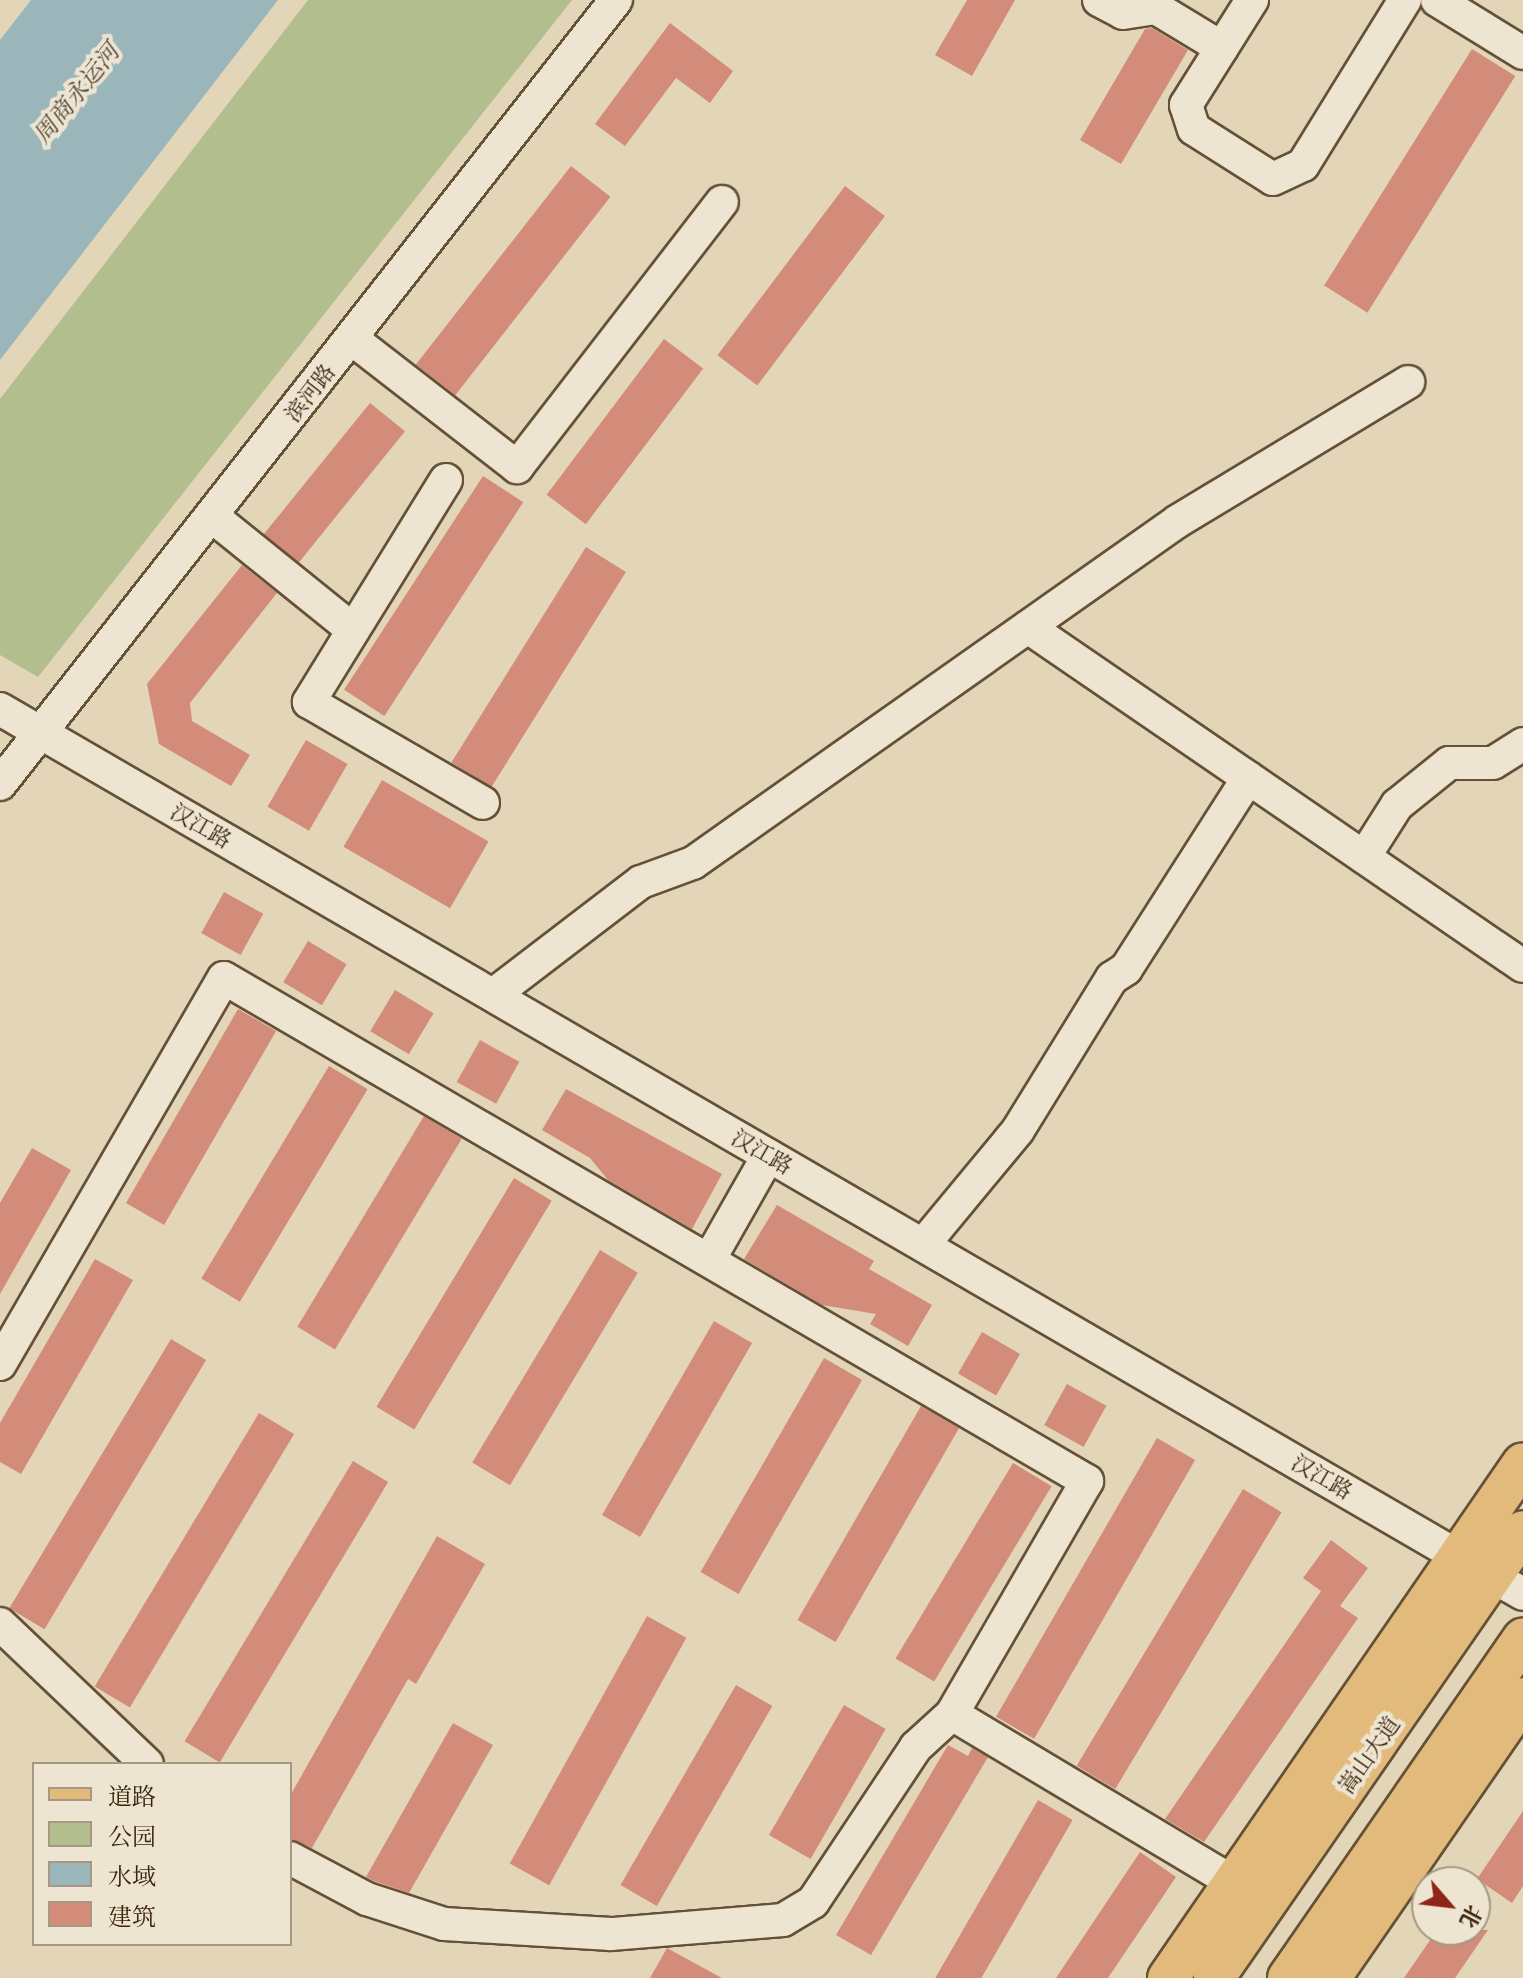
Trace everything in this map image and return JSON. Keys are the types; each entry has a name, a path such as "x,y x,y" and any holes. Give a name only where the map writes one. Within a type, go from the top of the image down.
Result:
{"main road":[{"path":"1491,1575 1523,1463"},
{"path":"1168,1978 1251,1892 1523,1531"},
{"path":"1288,1978 1523,1638"},
{"path":"1330,1978 1523,1698"},
{"path":"1214,1978 1251,1892"}],"street":[{"name":"滨河路","path":"0,784 43,735 616,0"},
{"path":"1099,0 1123,13 1156,8 1222,48"},
{"path":"1252,0 1186,105 1194,129 1273,179 1303,165 1405,0"},
{"path":"1437,0 1523,53"},
{"path":"352,339 517,467 722,202"},
{"path":"493,995 641,882 693,863 1178,521 1408,382"},
{"path":"446,480 309,702 483,803"},
{"path":"213,517 353,630"},
{"path":"1028,627 1523,966"},
{"name":"汉江路","path":"0,709 1491,1575"},
{"path":"1364,857 1397,805 1449,763 1493,763 1523,744"},
{"path":"923,1245 1018,1130 1112,978 1126,969 1248,778"},
{"path":"0,1364 224,978 1087,1481 952,1714 916,1747 813,1902 783,1920 611,1934 444,1924 367,1899 292,1859"},
{"path":"709,1260 768,1156"},
{"path":"0,1624 145,1762"},
{"path":"952,1714 1251,1892"}],"green space":[{"path":"308,0 572,0 38,677 0,655 0,399"}],"water":[{"name":"周商永运河","path":"31,0 278,0 0,360 0,40"}],"building":[{"path":"967,0 1015,0 972,76 935,55"},
{"path":"670,23 733,71 710,103 676,78 625,146 595,124"},
{"path":"1152,28 1188,50 1121,164 1080,140 1145,29"},
{"path":"1472,49 1515,76 1367,313 1324,286"},
{"path":"571,166 610,197 455,395 416,365"},
{"path":"845,186 885,216 757,385 717,355"},
{"path":"664,339 703,368 586,524 547,495"},
{"path":"370,403 405,431 299,563 264,534"},
{"path":"483,476 523,502 384,716 344,690"},
{"path":"586,547 626,572 491,787 451,762"},
{"path":"242,565 277,593 190,703 192,721 250,755 231,786 159,744 147,684"},
{"path":"306,740 348,764 309,831 268,807"},
{"path":"382,780 489,842 450,908 344,847"},
{"path":"224,892 263,914 241,955 201,933"},
{"path":"308,941 347,964 322,1005 283,982"},
{"path":"395,990 434,1013 409,1054 370,1031"},
{"path":"238,1009 276,1031 164,1225 126,1203"},
{"path":"480,1040 519,1062 496,1104 457,1082"},
{"path":"329,1066 368,1089 240,1302 201,1279"},
{"path":"566,1089 722,1174 692,1229 608,1180 590,1158 542,1130"},
{"path":"424,1116 462,1139 335,1350 297,1327"},
{"path":"32,1148 71,1170 0,1294 0,1203"},
{"path":"514,1178 552,1201 414,1430 376,1407"},
{"path":"777,1205 874,1261 869,1269 932,1305 908,1346 870,1324 876,1314 822,1305 744,1259"},
{"path":"600,1250 638,1273 510,1485 472,1463"},
{"path":"95,1259 133,1280 21,1474 0,1462 0,1423"},
{"path":"714,1321 752,1343 640,1537 602,1515"},
{"path":"982,1332 1020,1354 996,1396 958,1374"},
{"path":"171,1339 206,1360 44,1629 9,1608"},
{"path":"824,1358 862,1380 739,1594 700,1572"},
{"path":"1067,1384 1106,1406 1084,1447 1044,1425"},
{"path":"921,1406 959,1428 836,1642 798,1620"},
{"path":"259,1413 294,1434 130,1708 95,1686"},
{"path":"1157,1438 1195,1460 1034,1739 996,1717"},
{"path":"353,1461 388,1482 219,1762 185,1741"},
{"path":"1013,1463 1052,1486 934,1682 896,1658"},
{"path":"1243,1489 1282,1512 1115,1789 1077,1766"},
{"path":"437,1536 485,1564 416,1684 408,1679 312,1848 292,1840 292,1792"},
{"path":"1331,1540 1368,1568 1340,1606 1358,1618 1204,1842 1165,1819 1321,1591 1303,1578"},
{"path":"647,1616 686,1638 549,1885 510,1864"},
{"path":"736,1685 772,1706 657,1906 620,1885"},
{"path":"844,1705 886,1729 811,1859 769,1835"},
{"path":"453,1723 493,1745 409,1893 366,1877"},
{"path":"948,1745 968,1756 972,1748 988,1757 871,1955 836,1935"},
{"path":"1038,1800 1073,1820 981,1978 935,1978"},
{"path":"1523,1811 1523,1886 1512,1903 1491,1889 1491,1866 1486,1866"},
{"path":"1140,1852 1176,1877 1108,1978 1056,1978"},
{"path":"1426,1946 1477,1946 1455,1978 1404,1978"},
{"path":"667,1948 722,1978 650,1978"}]}
